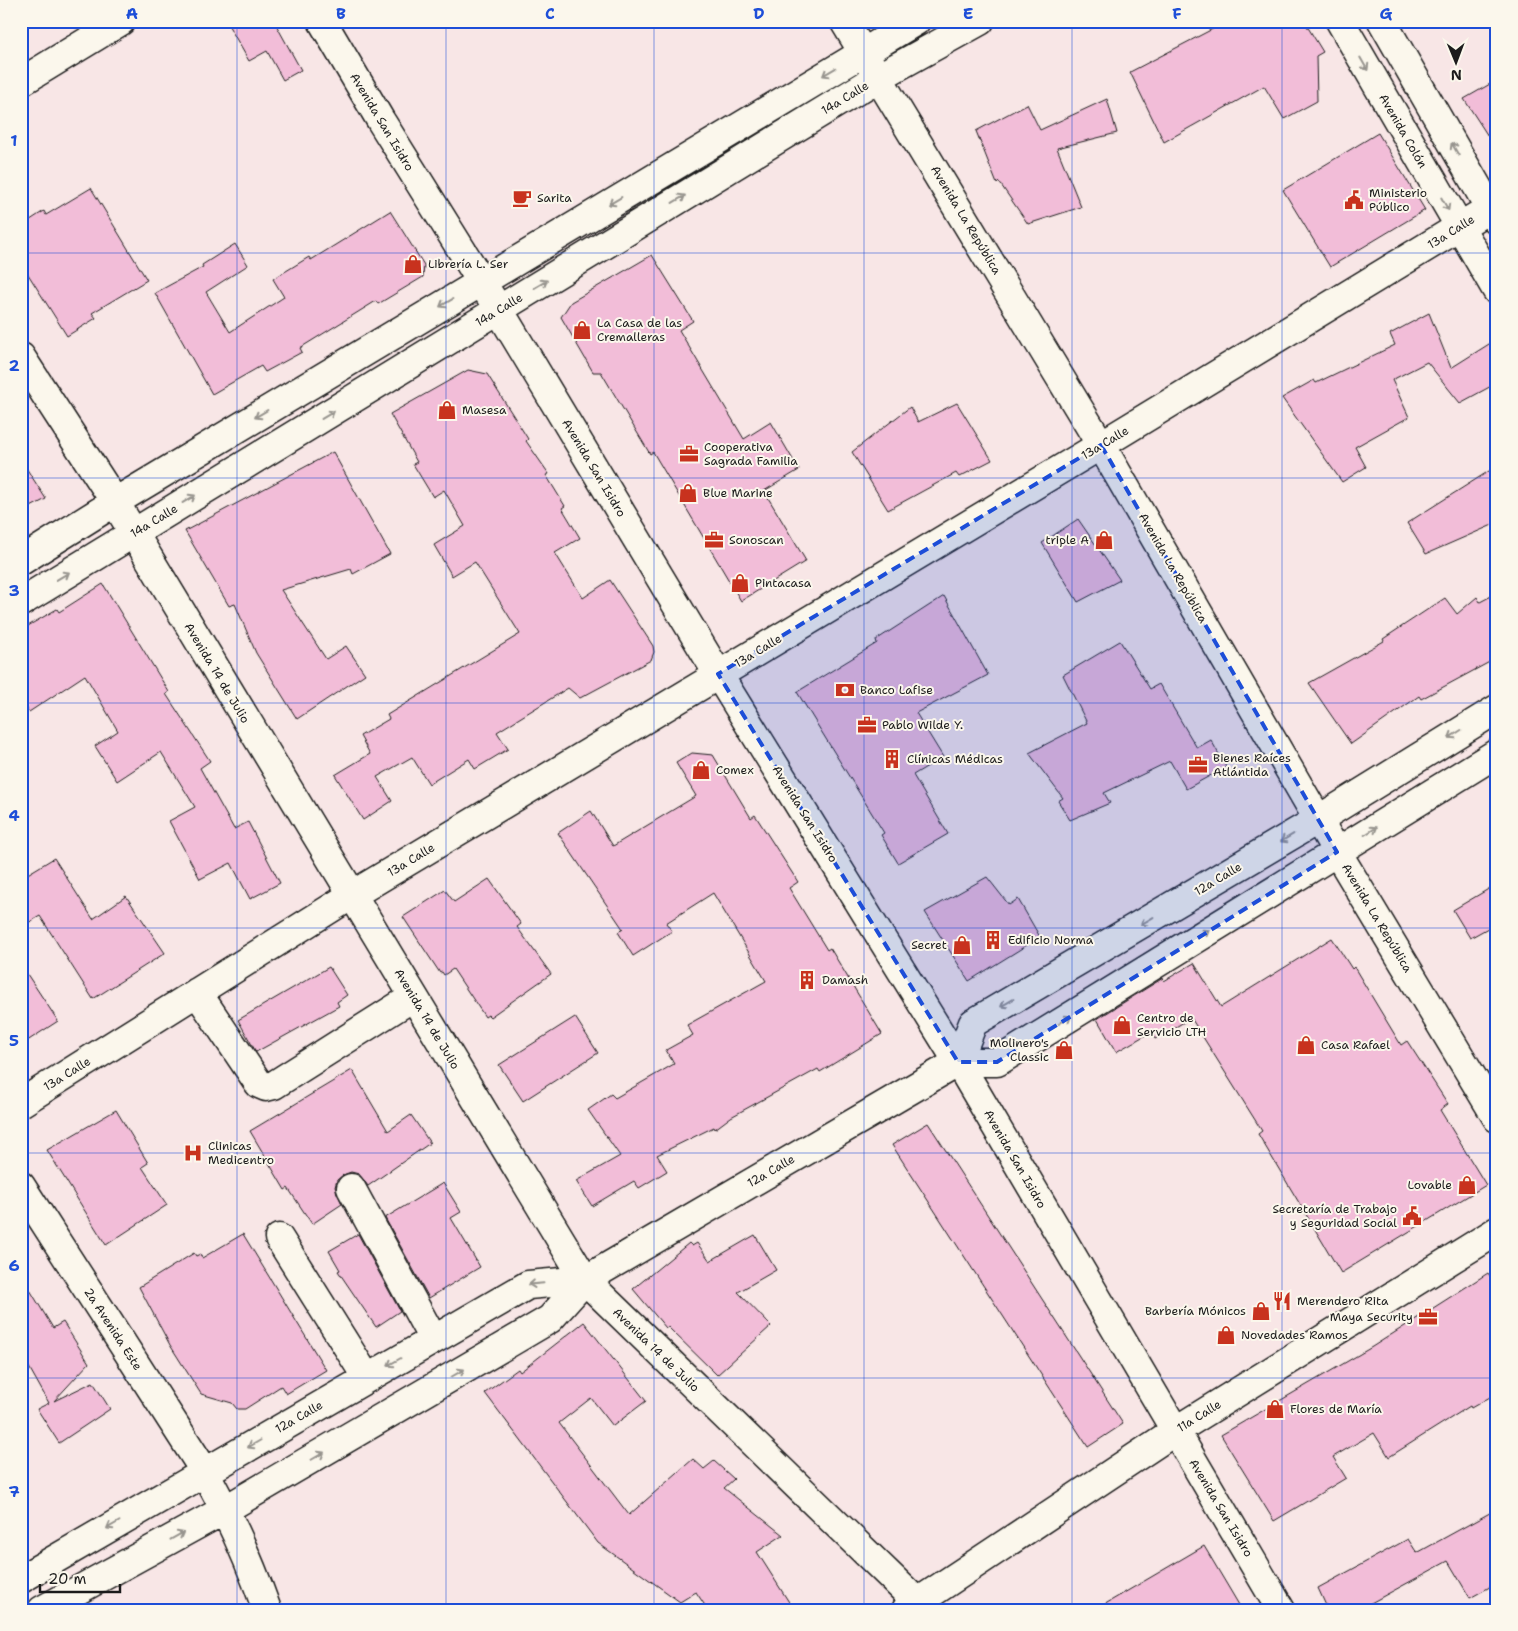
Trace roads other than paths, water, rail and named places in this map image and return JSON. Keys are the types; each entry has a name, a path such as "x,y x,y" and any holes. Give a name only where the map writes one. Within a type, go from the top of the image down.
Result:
{"street":[{"path":"21,82 121,21"},
{"name":"Avenida San Isidro","path":"322,21 381,121 482,281 718,674 958,1062 1281,1610"},
{"name":"Avenida La República","path":"844,21 880,77 1101,445 1337,852 1497,1118"},
{"path":"21,561 115,502 916,21"},
{"name":"14a Calle","path":"21,602 880,77 980,21"},
{"name":"Avenida Colón","path":"1340,21 1458,228 1497,291"},
{"path":"1382,21 1494,211"},
{"name":"13a Calle","path":"21,1102 352,895 1458,228 1494,211"},
{"name":"Avenida 14 de Julio","path":"21,357 115,502 132,534 585,1280 915,1608"},
{"name":"12a Calle","path":"42,1610 226,1509 550,1319 585,1280 958,1062 973,1023 1319,819 1497,709"},
{"path":"958,1062 997,1062 1497,753"},
{"path":"197,992 259,1084 266,1087 274,1085 413,997"},
{"name":"2a Avenida Este","path":"21,1186 205,1472 226,1509 252,1567 267,1610"},
{"path":"351,1188 433,1339"},
{"name":"11a Calle","path":"915,1608 1175,1431 1497,1231"},
{"path":"279,1238 366,1378"},
{"name":"12a Calle","path":"21,1579 528,1284 585,1280"}],"place":[{"name":"Sarita","path":"522,198"},
{"name":"Ministerio Público","path":"1354,200"},
{"name":"Librería L. Ser","path":"413,264"},
{"name":"La Casa de las Cremalleras","path":"582,330"},
{"name":"Masesa","path":"447,410"},
{"name":"Cooperativa Sagrada Familia","path":"689,454"},
{"name":"Blue Marine","path":"688,493"},
{"name":"Sonoscan","path":"714,540"},
{"name":"triple A","path":"1104,540"},
{"name":"Pintacasa","path":"740,583"},
{"name":"Banco Lafise","path":"845,690"},
{"name":"Pablo Wilde Y.","path":"867,725"},
{"name":"Clínicas Médicas","path":"892,759"},
{"name":"Bienes Raíces Atlántida","path":"1198,765"},
{"name":"Comex","path":"701,770"},
{"name":"Edificio Norma","path":"993,940"},
{"name":"Secret","path":"962,945"},
{"name":"Damash","path":"807,980"},
{"name":"Centro de Servicio LTH","path":"1122,1025"},
{"name":"Casa Rafael","path":"1306,1045"},
{"name":"Molinero's Classic","path":"1064,1050"},
{"name":"Clinicas Medicentro","path":"193,1153"},
{"name":"Lovable","path":"1467,1185"},
{"name":"Secretaría de Trabajo y Seguridad Social","path":"1412,1216"},
{"name":"Merendero Rita","path":"1282,1301"},
{"name":"Barbería Mónicos","path":"1261,1311"},
{"name":"Maya Security","path":"1428,1317"},
{"name":"Novedades Ramos","path":"1226,1335"},
{"name":"Flores de María","path":"1275,1409"}]}
